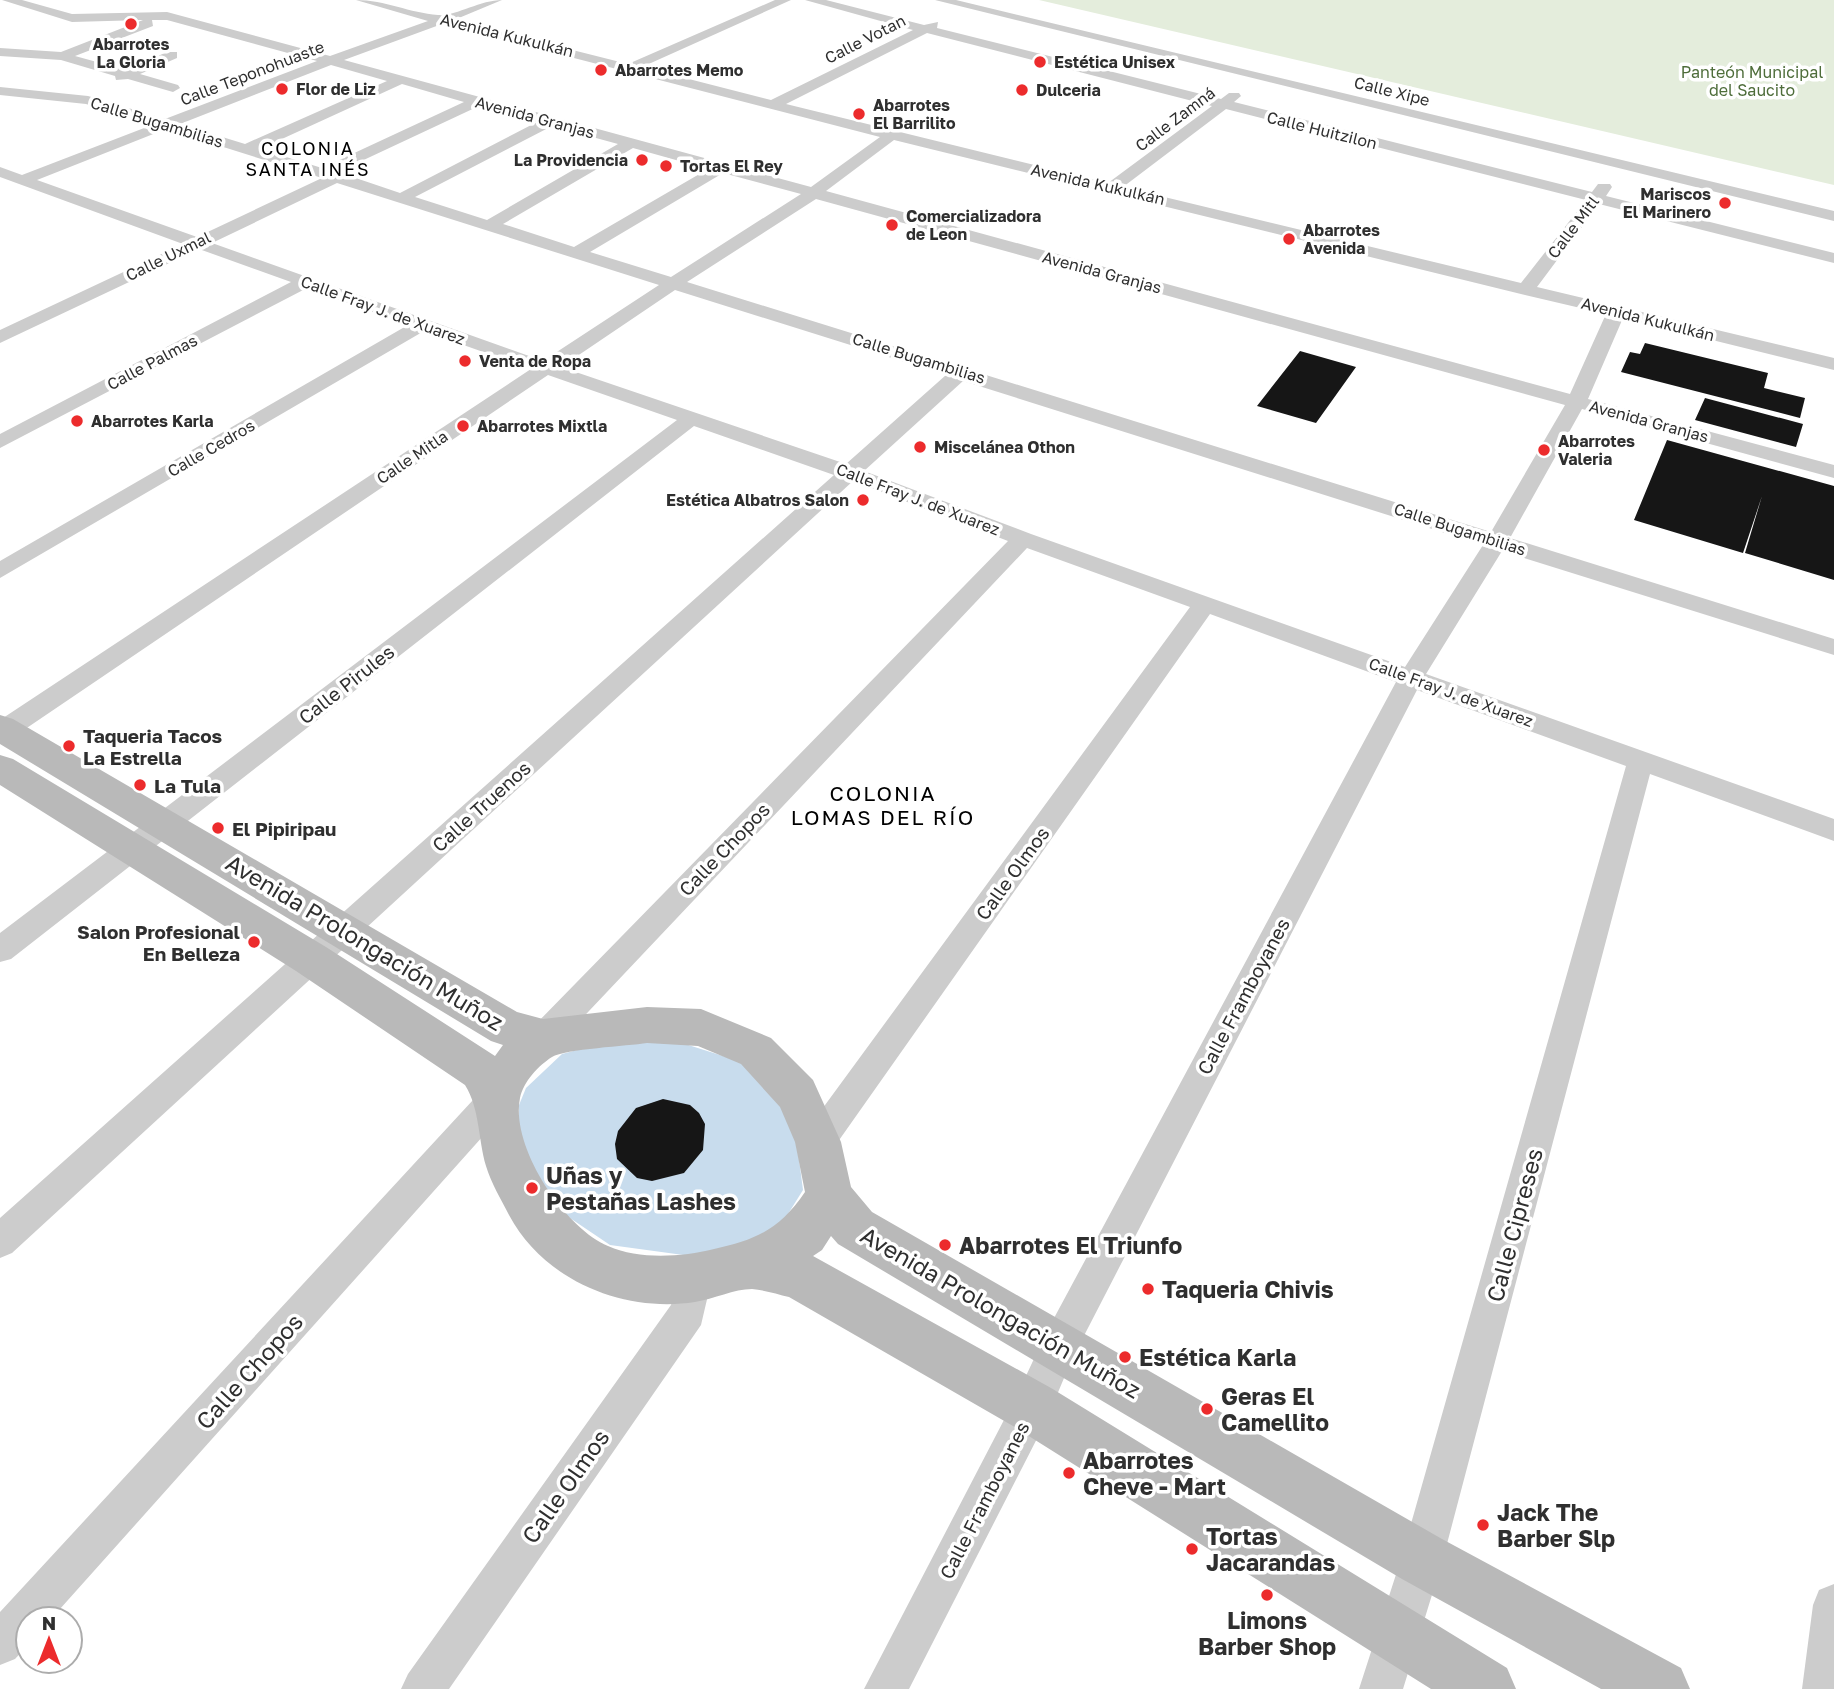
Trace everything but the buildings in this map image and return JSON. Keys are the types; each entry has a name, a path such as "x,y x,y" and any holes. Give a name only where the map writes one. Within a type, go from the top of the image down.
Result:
{"street":[{"name":"Avenida Granjas","path":"8,0 72,18 167,16 1834,471"},
{"path":"62,56 167,16 156,0"},
{"name":"Avenida Kukulkán","path":"362,0 446,19 893,134 1834,364"},
{"name":"Calle Teponohuaste","path":"22,180 496,0"},
{"path":"631,67 785,0"},
{"name":"Calle Huitzilon","path":"811,0 1834,258"},
{"name":"Calle Xipe","path":"941,0 1834,216"},
{"name":"Calle Votan","path":"776,103 970,7"},
{"path":"21,54 72,18"},
{"path":"0,52 62,56 173,88 129,113"},
{"path":"103,86 172,55"},
{"name":"Calle Zamná","path":"1112,188 1259,77"},
{"path":"247,149 400,79"},
{"name":"Calle Bugambilias","path":"0,90 88,100 962,371 1834,647"},
{"name":"Calle Uxmal","path":"0,337 477,101"},
{"path":"402,198 550,121"},
{"name":"Calle Mitla","path":"1,740 545,368 814,193 893,134"},
{"path":"490,225 631,143"},
{"name":"Calle Mitl","path":"1525,290 1621,165"},
{"path":"576,253 722,167"},
{"name":"Calle Fray J. de Xuarez","path":"0,172 421,325 850,473 1023,539 1834,831"},
{"name":"Calle Palmas","path":"0,442 304,282"},
{"name":"Calle Framboyanes","path":"886,1689 1032,1406 1059,1346 1410,678 1497,541 1577,401 1617,311"},
{"name":"Calle Cedros","path":"0,571 421,325"},
{"name":"Calle Truenos","path":"0,1241 962,371"},
{"name":"Calle Pirules","path":"0,950 692,418"},
{"name":"Calle Chopos","path":"543,1038 1023,539"},
{"name":"Calle Olmos","path":"818,1142 1205,604"},
{"name":"Avenida Prolongación Muñoz","path":"1,740 148,836 328,944 506,1028 543,1038 646,1026 701,1028 756,1051 797,1094 818,1142 830,1197 855,1228 1422,1559 1660,1689"},
{"name":"Calle Cipreses","path":"1381,1689 1422,1559 1641,760"},
{"name":"Avenida Prolongación Muñoz","path":"328,944 481,1071 497,1097 499,1128 510,1169 531,1208 561,1241 592,1265 634,1279 694,1278 751,1265 796,1274 1032,1406 1486,1689"},
{"path":"497,1097 514,1062 543,1038"},
{"name":"Calle Chopos","path":"0,1644 497,1097"},
{"path":"751,1265 805,1234 830,1197"},
{"name":"Calle Olmos","path":"423,1689 688,1312 694,1278"},
{"path":"1824,1689 1834,1605"}],"green space":[{"name":"Panteón Municipal del Saucito","path":"1039,0 1834,0 1834,185"}],"water":[{"path":"615,1040 682,1043 742,1062 782,1101 797,1144 803,1190 778,1230 698,1257 610,1245 564,1214 519,1154 519,1105 526,1088 562,1054"}],"place":[{"name":"Abarrotes La Gloria","path":"131,24"},
{"name":"Estética Unisex","path":"1040,62"},
{"name":"Abarrotes Memo","path":"601,70"},
{"name":"Flor de Liz","path":"282,89"},
{"name":"Dulceria","path":"1022,90"},
{"name":"Abarrotes El Barrilito","path":"859,114"},
{"name":"La Providencia","path":"642,160"},
{"name":"Tortas El Rey","path":"666,166"},
{"name":"Mariscos El Marinero","path":"1725,203"},
{"name":"Comercializadora de Leon","path":"892,225"},
{"name":"Abarrotes Avenida","path":"1289,239"},
{"name":"Venta de Ropa","path":"465,361"},
{"name":"Abarrotes Karla","path":"77,421"},
{"name":"Abarrotes Mixtla","path":"463,426"},
{"name":"Miscelánea Othon","path":"920,447"},
{"name":"Abarrotes Valeria","path":"1544,450"},
{"name":"Estética Albatros Salon","path":"863,500"},
{"name":"Taqueria Tacos La Estrella","path":"69,746"},
{"name":"La Tula","path":"140,785"},
{"name":"El Pipiripau","path":"218,828"},
{"name":"Salon Profesional En Belleza","path":"254,942"},
{"name":"Uñas y Pestañas Lashes","path":"532,1188"},
{"name":"Abarrotes El Triunfo","path":"945,1245"},
{"name":"Taqueria Chivis","path":"1148,1289"},
{"name":"Estética Karla","path":"1125,1357"},
{"name":"Geras El Camellito","path":"1207,1409"},
{"name":"Abarrotes Cheve - Mart","path":"1069,1473"},
{"name":"Jack The Barber Slp","path":"1483,1525"},
{"name":"Tortas Jacarandas","path":"1192,1549"},
{"name":"Limons Barber Shop","path":"1267,1595"}],"district":[{"name":"COLONIA SANTA INÉS","path":"308,158"},
{"name":"COLONIA LOMAS DEL RÍO","path":"883,805"}]}
